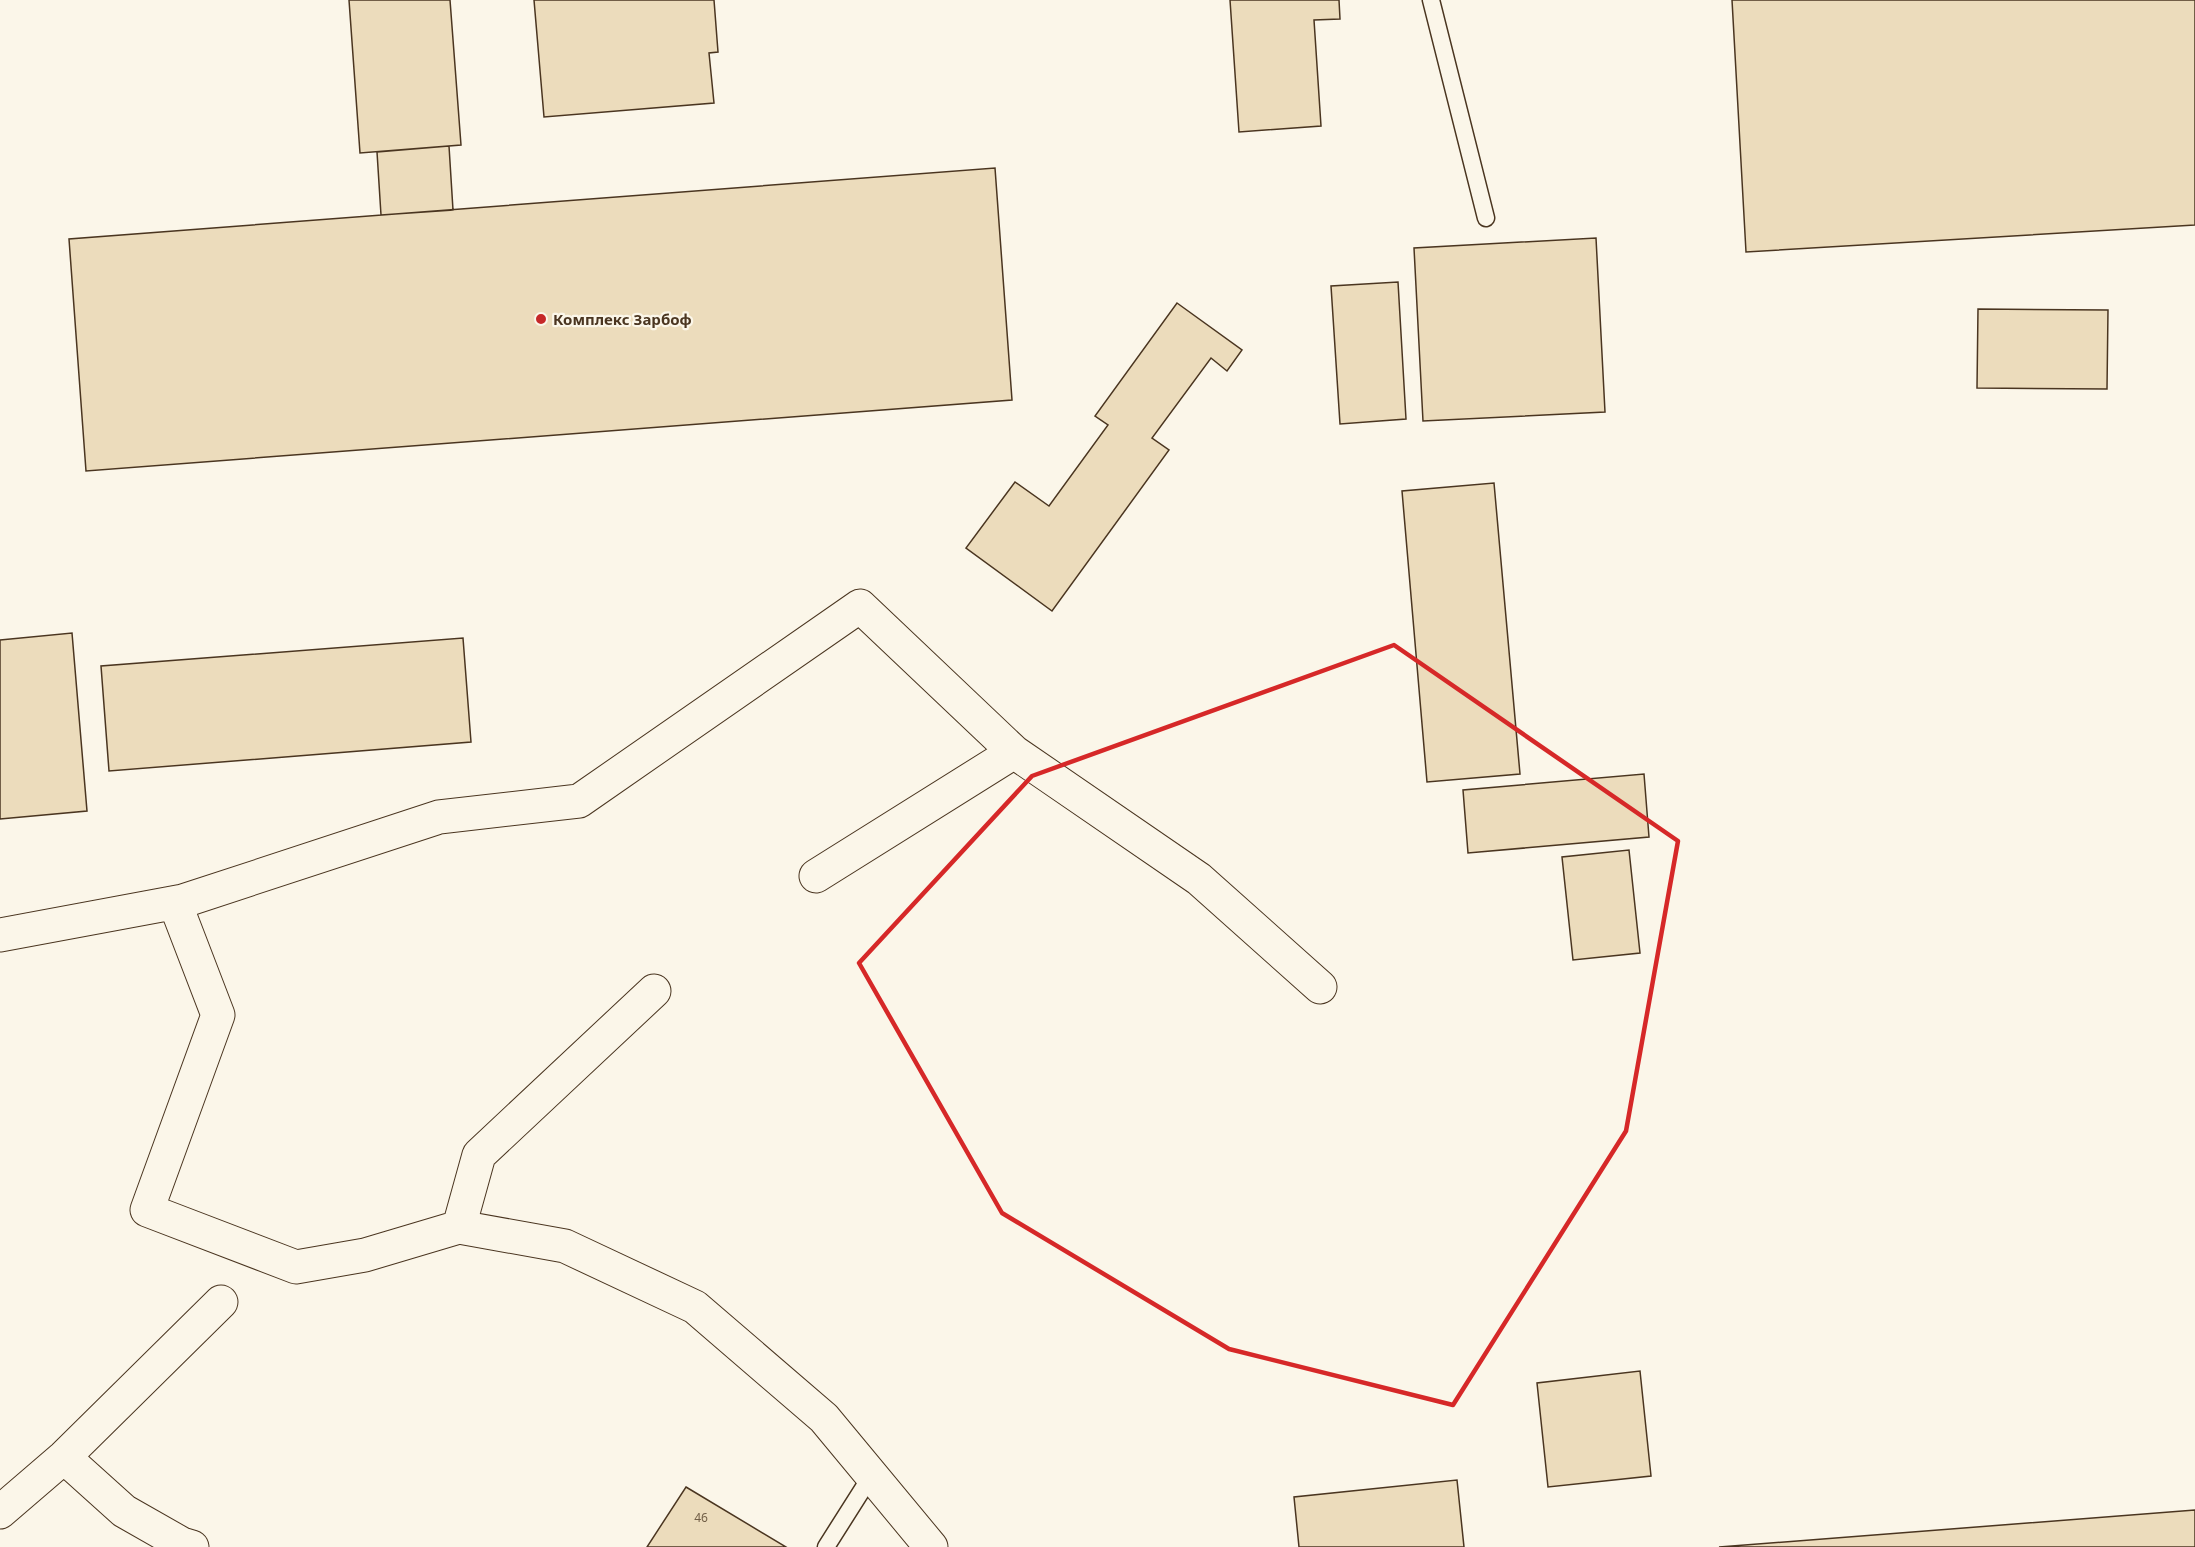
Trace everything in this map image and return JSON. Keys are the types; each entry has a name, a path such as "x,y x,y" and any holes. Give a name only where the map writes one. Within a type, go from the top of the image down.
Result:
{"street":[{"path":"0,935 175,903 440,817 579,801 860,606 1014,752 1199,879 1320,987"},
{"path":"816,876 1014,752"},
{"path":"175,903 218,1015 147,1210 296,1267 365,1255 459,1227 564,1246 695,1307 824,1418 931,1547"},
{"path":"459,1227 479,1155 654,991"},
{"path":"0,1512 64,1457 222,1302"},
{"path":"64,1457 124,1511 182,1544 192,1547"}],"lane":[{"path":"1431,0 1486,218"},
{"path":"826,1547 871,1476"}],"highlighted area":[{"path":"1394,645 1678,841 1626,1131 1453,1405 1229,1349 1002,1213 859,963 1032,776"}],"building":[{"path":"349,0 450,0 461,145 360,153"},
{"path":"534,0 714,0 718,52 709,53 714,103 544,117"},
{"path":"1230,0 1339,0 1340,19 1314,20 1321,126 1239,132"},
{"path":"1732,0 2195,0 2195,225 1746,252"},
{"path":"449,146 453,210 381,215 377,152"},
{"name":"Комплекс Зарбоф","path":"995,168 1012,400 86,471 69,239"},
{"path":"1596,238 1605,412 1423,421 1414,248"},
{"path":"1398,282 1406,419 1340,424 1331,286"},
{"path":"1177,303 1242,350 1227,371 1211,358 1152,438 1169,450 1052,611 966,548 1015,482 1049,506 1108,425 1095,416"},
{"path":"1978,309 2108,310 2107,389 1977,388"},
{"path":"1494,483 1520,774 1427,782 1402,491"},
{"path":"72,633 87,811 0,819 0,640"},
{"path":"463,638 471,742 109,771 101,666"},
{"path":"1644,774 1649,837 1468,853 1463,790"},
{"path":"1629,850 1640,953 1573,960 1562,857"},
{"path":"1640,1371 1651,1476 1548,1487 1537,1383"},
{"path":"1457,1480 1464,1547 1299,1547 1294,1497"},
{"path":"686,1487 786,1547 647,1547"},
{"path":"2195,1510 2195,1547 1719,1547"}],"place":[{"name":"Комплекс Зарбоф","path":"541,319"}]}
